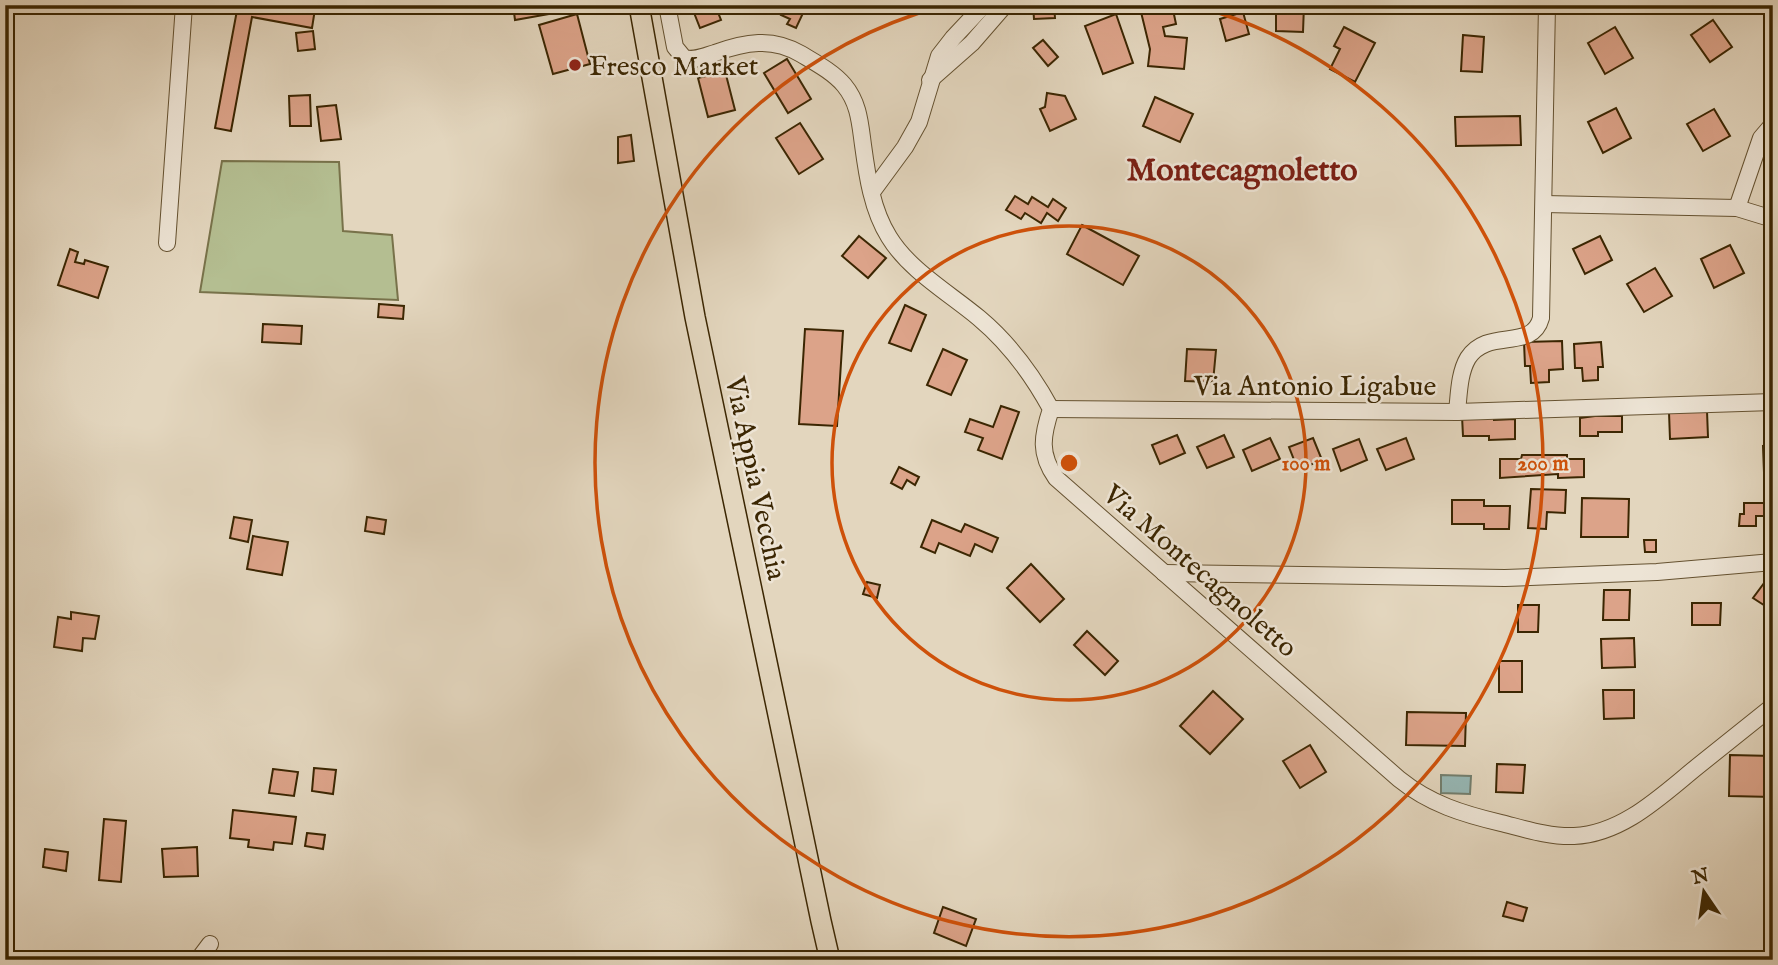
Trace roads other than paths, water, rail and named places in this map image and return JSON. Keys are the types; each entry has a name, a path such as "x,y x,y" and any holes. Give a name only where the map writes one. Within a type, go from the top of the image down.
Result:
{"main road":[{"name":"Via Appia Vecchia","path":"639,5 695,317 831,960"}],"street":[{"path":"167,243 184,5"},
{"path":"667,5 675,47 684,58 698,59 744,43 768,42 796,51 836,77 858,108 872,192 886,231 899,250 1002,339 1031,374 1051,410"},
{"path":"872,192 913,134 923,112 930,80 942,51 984,5"},
{"path":"930,80 972,43 1005,5"},
{"name":"Via Antonio Ligabue","path":"1051,410 1457,412 1464,367 1475,349 1493,340 1528,336 1539,323 1544,204 1546,5"},
{"path":"1737,208 1761,138 1773,124"},
{"path":"1544,204 1737,208 1773,219"},
{"path":"1457,412 1773,402"},
{"name":"Via Montecagnoletto","path":"1051,410 1043,433 1042,446 1045,459 1056,478 1399,779 1432,802 1473,816 1564,836 1599,832 1635,815 1773,706"},
{"path":"1164,573 1505,578 1646,573 1773,562"},
{"path":"198,960 210,944"}],"water":[{"path":"1441,775 1471,776 1470,794 1441,793"}],"place":[{"name":"Fresco Market","path":"575,65"}],"district":[{"name":"Montecagnoletto","path":"1242,169"}]}
